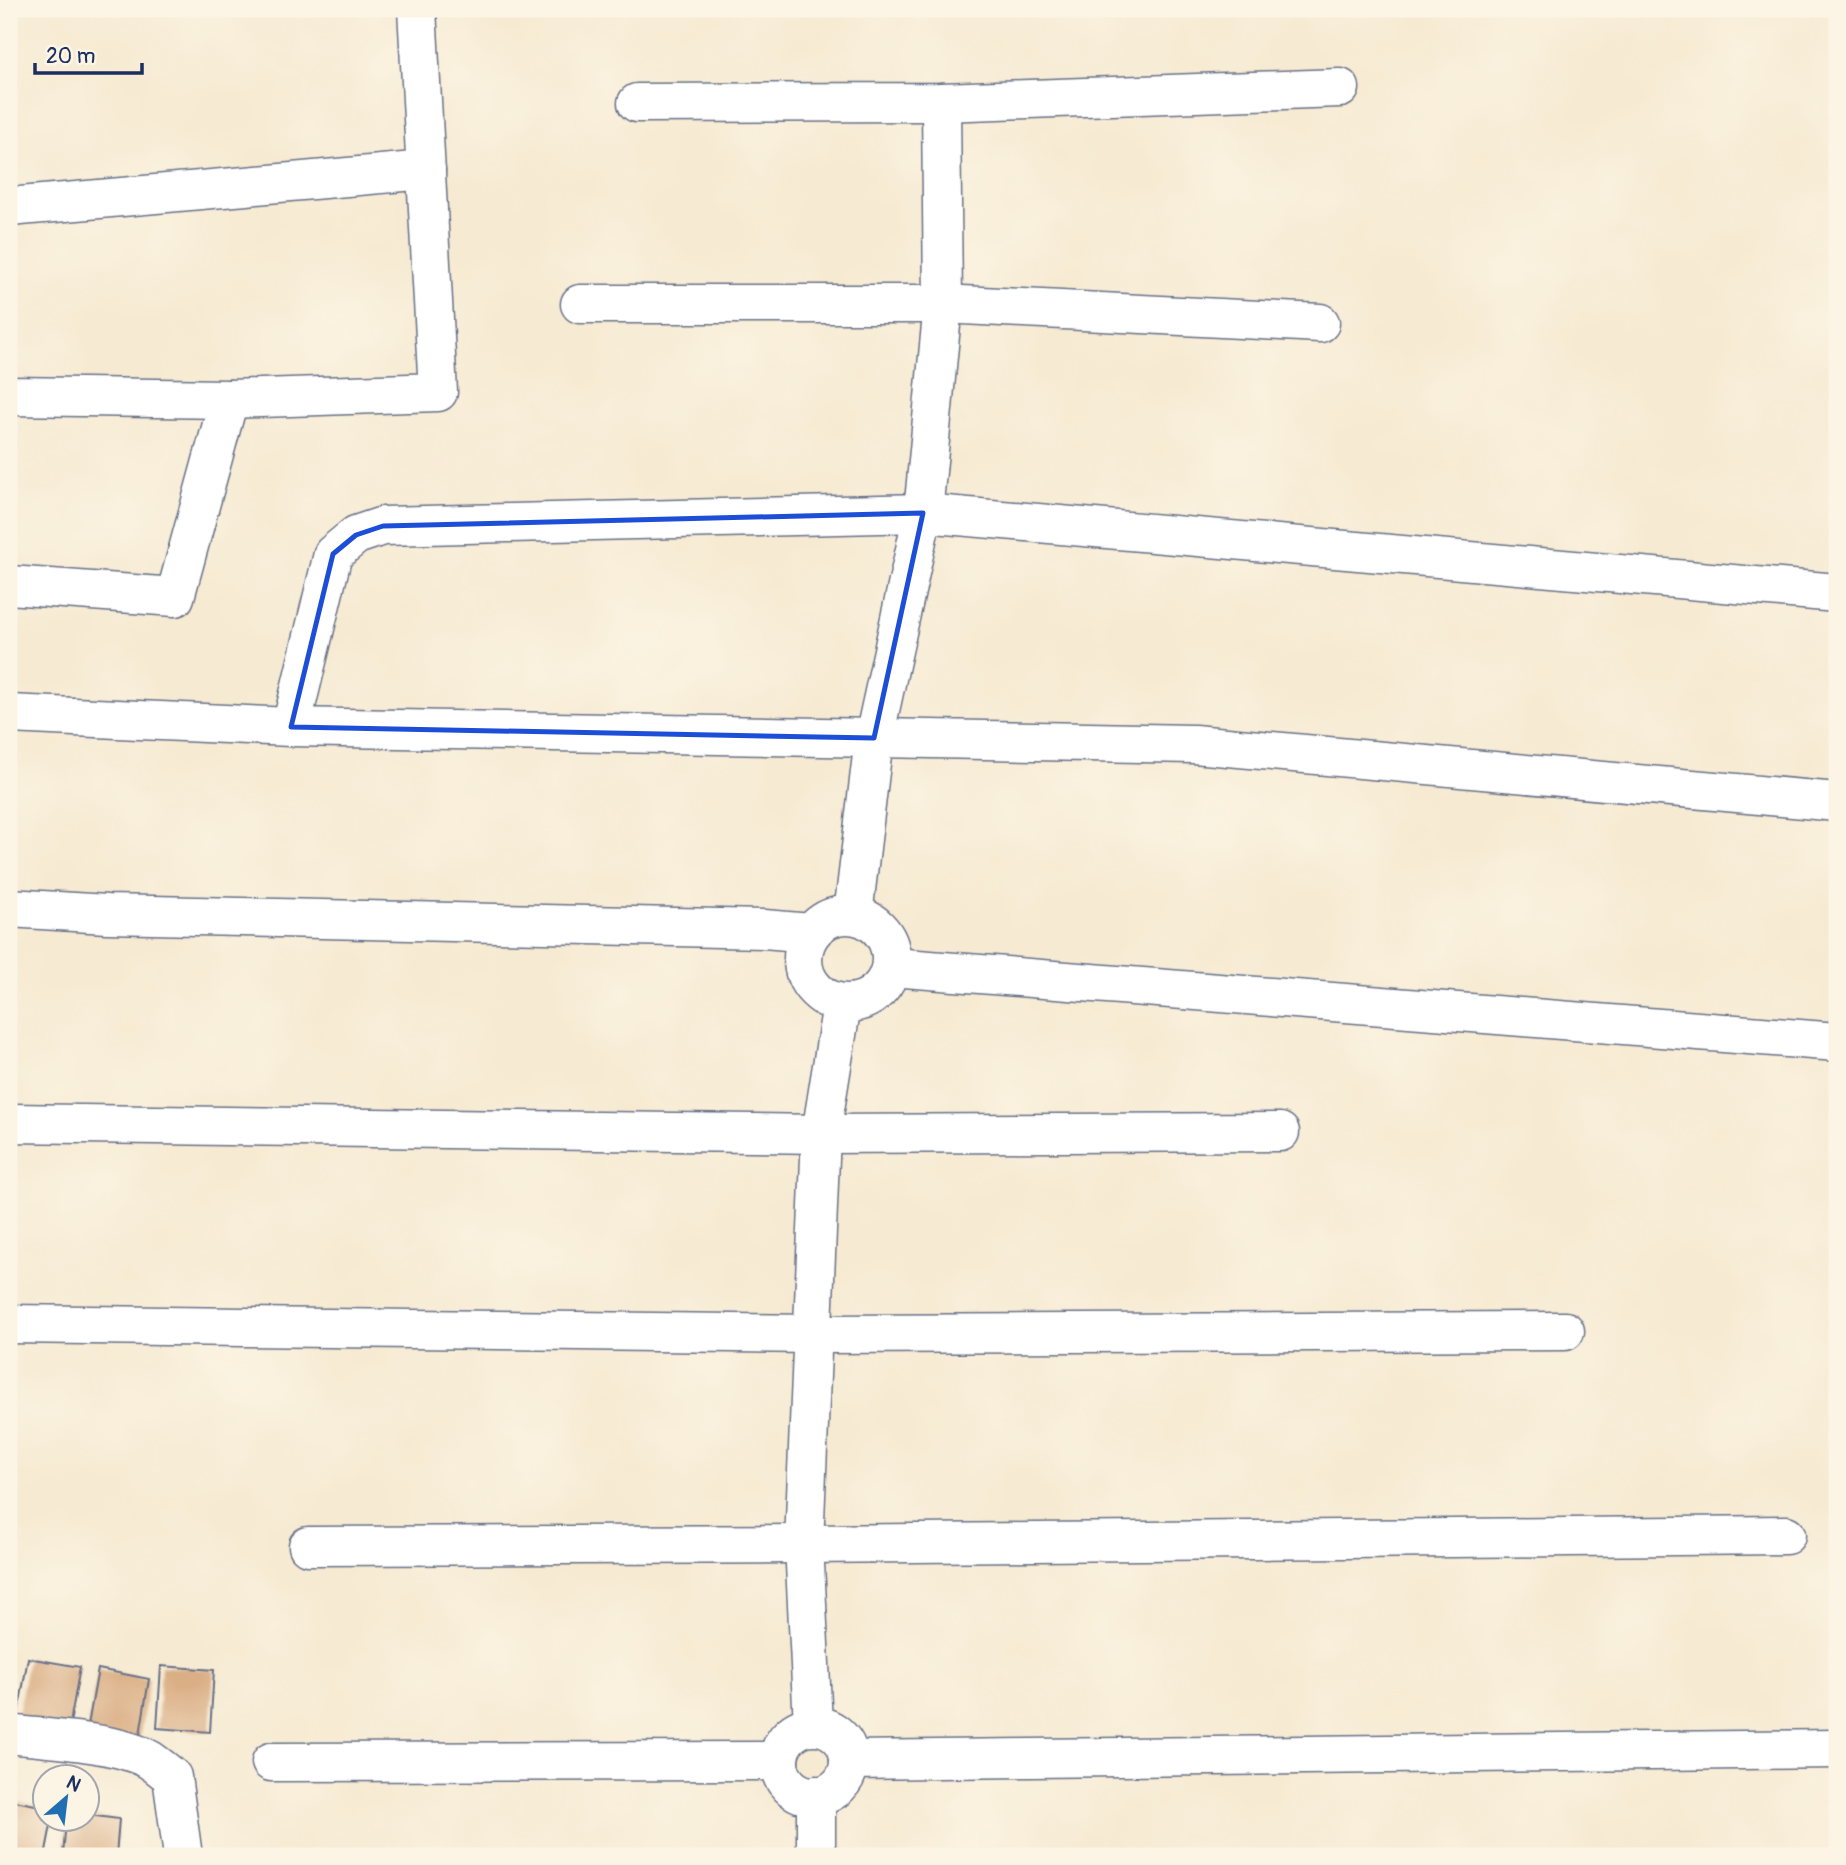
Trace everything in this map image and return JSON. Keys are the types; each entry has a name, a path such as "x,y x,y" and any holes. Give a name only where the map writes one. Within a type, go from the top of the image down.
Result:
{"street":[{"path":"9,396 229,399 438,392 417,9"},
{"path":"637,103 941,102 1340,88"},
{"path":"853,915 874,738 923,513 943,304 941,102"},
{"path":"9,207 426,170"},
{"path":"580,304 943,304 1320,323"},
{"path":"9,584 175,597 229,399"},
{"path":"291,727 333,554 356,535 383,526 923,513 1837,593"},
{"path":"9,714 291,727 1194,744 1837,802"},
{"path":"9,908 107,914 764,929 811,933"},
{"path":"853,915 870,921 883,933 891,949 891,967 883,987 864,1001 842,1004 824,998 811,985 803,968 804,949 811,933 823,922 837,916 853,915"},
{"path":"891,967 1837,1042"},
{"path":"813,1726 804,1544 821,1134 842,1004"},
{"path":"9,1123 821,1134 1280,1132"},
{"path":"9,1324 813,1334 1565,1331"},
{"path":"308,1546 1786,1535"},
{"path":"813,1726 827,1728 838,1735 846,1746 849,1760 847,1773 840,1784 829,1793 816,1796 802,1793 790,1786 782,1775 779,1761 782,1748 789,1737 800,1728 813,1726"},
{"path":"9,1734 103,1746 149,1760 172,1777 183,1856"},
{"path":"849,1760 1837,1749"},
{"path":"271,1762 779,1761"},
{"path":"816,1796 816,1856"}],"highlighted area":[{"path":"923,513 874,738 291,727 333,554 356,535 383,526"}],"building":[{"path":"28,1658 80,1667 69,1729 17,1719"},
{"path":"161,1666 214,1670 210,1732 157,1728"},
{"path":"98,1669 149,1679 139,1741 87,1731"},
{"path":"9,1800 32,1804 32,1834 49,1834 45,1856 9,1856"},
{"path":"102,1817 119,1819 116,1856 63,1856 65,1834 102,1834"}]}
